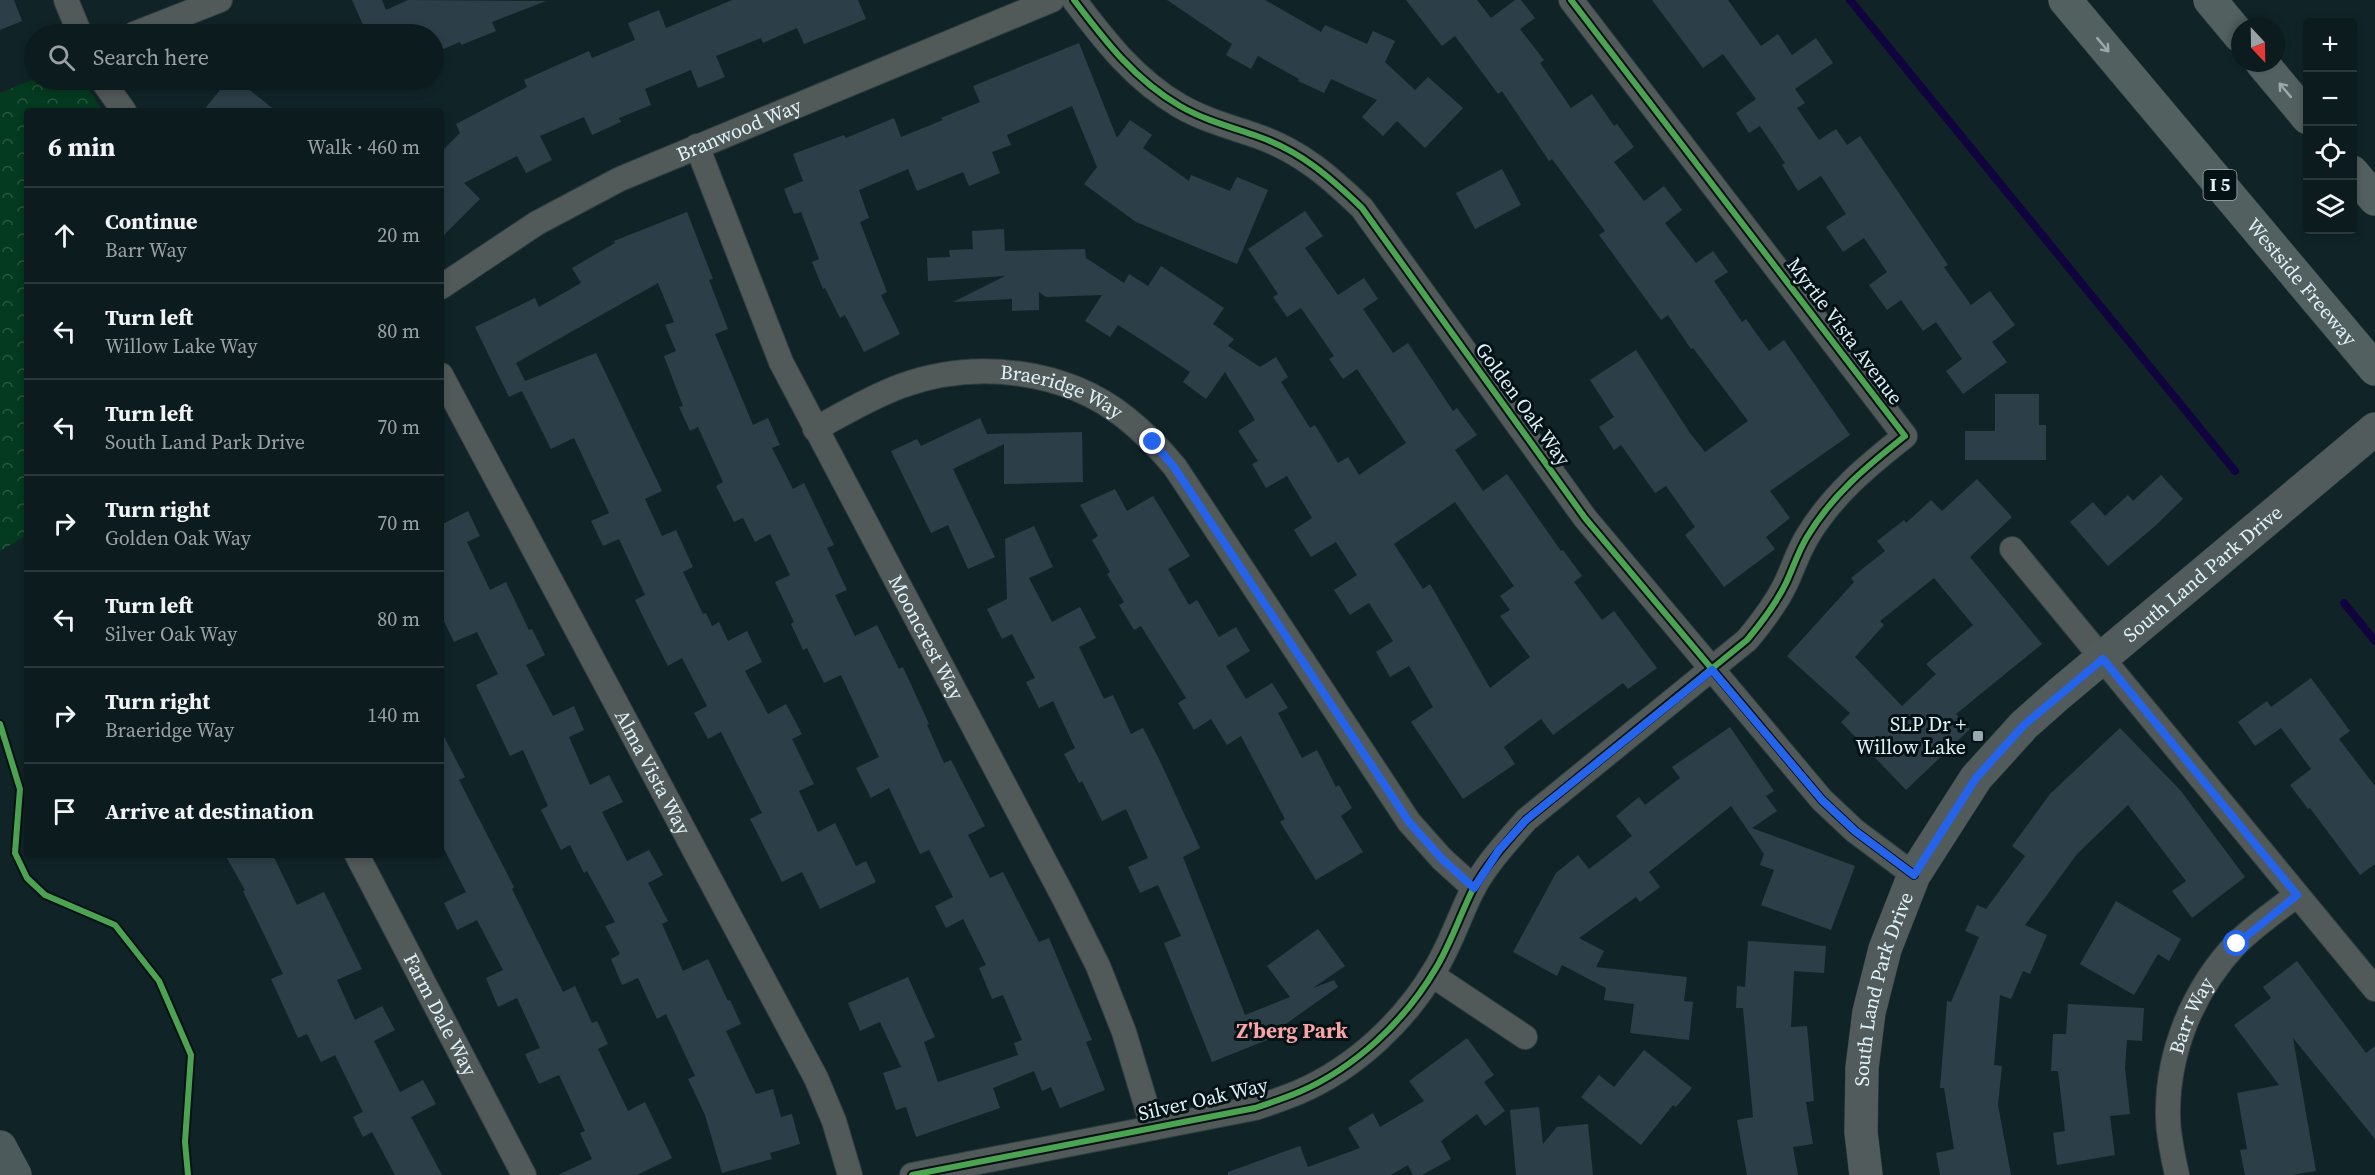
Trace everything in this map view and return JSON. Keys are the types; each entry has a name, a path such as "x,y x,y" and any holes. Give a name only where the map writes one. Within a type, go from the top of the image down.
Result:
{"highway":[{"name":"Westside Freeway","path":"2065,0 2375,369"},
{"path":"2210,0 2231,25"},
{"path":"2269,72 2303,113"},
{"path":"2357,178 2375,199"}],"main road":[{"path":"0,1147 15,1175"}],"street":[{"path":"66,0 76,24"},
{"path":"159,24 220,0"},
{"name":"Branwood Way","path":"444,285 537,223 620,179 1052,0"},
{"name":"Golden Oak Way","path":"1074,0 1112,50 1142,79 1180,106 1218,124 1258,136 1294,153 1328,174 1362,208 1564,491 1712,670 1822,800 1855,831 1914,875"},
{"name":"Myrtle Vista Avenue","path":"1571,0 1905,436 1858,474 1830,503 1806,538 1785,585 1767,617 1747,640 1712,670"},
{"path":"109,90 122,108"},
{"name":"Mooncrest Way","path":"697,146 781,362 1098,966 1124,1032 1153,1128"},
{"name":"Braeridge Way","path":"815,429 901,386 933,376 970,371 1007,372 1052,380 1090,396 1125,417 1153,442 1174,467 1409,822 1442,859 1474,888"},
{"name":"Alma Vista Way","path":"444,381 816,1078 834,1121 850,1175"},
{"name":"South Land Park Drive","path":"1866,1175 1862,1132 1862,1068 1869,1012 1885,950 1914,875 1976,778 2024,725 2375,429"},
{"path":"2012,549 2375,989"},
{"name":"Silver Oak Way","path":"912,1175 1255,1108 1299,1092 1336,1072 1373,1045 1406,1012 1432,975 1474,888 1499,850 1526,820 1712,670"},
{"name":"Farm Dale Way","path":"359,858 524,1175"},
{"name":"Barr Way","path":"2177,1175 2168,1116 2170,1082 2176,1050 2190,1011 2210,975 2237,944 2297,895"},
{"path":"1432,975 1525,1037"}],"green space":[{"path":"24,83 24,90 90,90 100,108 24,108 24,537 0,551 0,93"}],"building":[{"path":"0,0 14,0 22,21 0,30"},
{"path":"352,0 382,0 386,10 408,0 546,1 492,22 496,31 461,45 460,42 444,49 444,24 363,24"},
{"path":"732,0 858,0 866,19 804,44 797,28 763,43 761,38 716,56 725,77 698,88 691,70 645,89 651,105 619,118 621,122 592,135 584,117 540,136 552,160 526,173 517,156 464,183 480,199 444,235 444,149 460,133 456,124 527,87 524,80 589,51 592,58 635,40 628,23 659,10 666,28"},
{"path":"1167,0 1265,0 1321,32 1325,25 1367,44 1373,31 1395,41 1385,62 1415,90 1428,77 1463,108 1425,148 1397,121 1383,136 1362,117 1377,100 1331,79 1324,93 1298,81 1299,79 1258,56 1251,69 1226,55 1232,44"},
{"path":"1406,0 1477,0 1491,18 1515,0 1521,0 1535,18 1520,29 1544,60 1540,63 1571,108 1592,94 1614,126 1617,124 1634,147 1614,162 1644,201 1664,186 1682,210 1665,223 1696,263 1713,251 1728,272 1714,281 1742,322 1746,319 1769,351 1784,340 1850,435 1770,491 1790,518 1766,537 1775,549 1724,587 1685,535 1695,527 1666,486 1655,493 1621,445 1614,450 1599,427 1614,417 1590,380 1636,350 1705,452 1748,421 1693,348 1691,349 1668,315 1661,320 1599,235 1605,231 1552,159 1549,161 1502,91 1498,94 1455,36 1442,46"},
{"path":"1652,0 1728,0 1761,46 1778,34 1792,55 1816,38 1833,63 1795,89 1805,103 1797,108 1819,140 1836,129 1847,145 1860,136 1948,265 1944,267 1971,305 1990,291 2015,325 1992,342 2007,362 1963,394 1946,371 1962,359 1936,322 1923,331 1901,300 1887,310 1869,285 1887,272 1864,238 1843,252 1826,227 1846,214 1821,176 1798,191 1782,165 1785,163 1760,126 1749,133 1736,113 1756,99 1723,54 1703,68"},
{"path":"1079,43 1117,138 1130,120 1152,135 1143,148 1189,181 1191,175 1230,191 1237,177 1268,190 1237,264 1136,222 1084,184 1097,167 1072,106 1007,135 1011,145 992,152 1000,173 969,186 963,172 917,191 908,169 859,190 869,218 860,222 887,292 881,295 900,334 864,352 845,315 840,318 825,288 823,289 812,262 819,259 801,212 794,214 784,189 803,181 793,154 844,135 846,138 894,118 901,137 980,102 973,86"},
{"path":"220,90 250,90 272,108 205,108"},
{"path":"1502,169 1521,205 1475,229 1456,193"},
{"path":"1305,211 1323,236 1305,248 1338,295 1364,278 1378,299 1363,309 1393,353 1408,343 1453,411 1457,408 1477,435 1455,450 1483,491 1507,474 1561,551 1563,550 1582,576 1574,582 1602,620 1614,611 1657,668 1628,689 1623,683 1553,735 1541,719 1504,747 1515,764 1463,799 1411,722 1433,707 1409,666 1390,677 1376,652 1393,641 1369,603 1350,615 1334,590 1357,575 1336,542 1311,557 1294,530 1312,518 1287,476 1266,488 1252,464 1258,461 1238,431 1255,420 1225,372 1206,399 1183,382 1190,372 1151,346 1118,325 1110,337 1085,321 1102,295 1046,297 1039,292 1039,310 1012,311 1012,299 953,302 1005,276 928,281 927,258 950,257 949,250 973,249 972,231 1004,229 1005,251 1085,249 1086,258 1124,283 1129,274 1148,286 1161,266 1224,308 1213,324 1234,339 1228,346 1260,367 1276,357 1288,377 1281,382 1310,428 1315,425 1338,463 1348,457 1359,475 1406,443 1357,369 1343,379 1329,359 1334,356 1301,308 1287,317 1273,297 1278,294 1248,249","holes":["1455,502 1514,586 1500,596 1510,610 1500,616 1530,657 1490,688 1430,584 1423,589 1394,544"]},
{"path":"687,212 713,279 709,280 728,329 715,334 753,425 768,418 780,445 772,448 793,489 804,483 834,545 827,548 847,590 835,595 855,636 877,625 899,669 903,667 944,763 951,760 985,826 968,835 990,878 1003,872 1039,942 1049,938 1092,1040 1086,1042 1105,1090 1060,1108 1051,1087 1042,1091 1034,1071 993,1088 1000,1108 916,1137 906,1107 896,1110 883,1073 901,1067 880,1022 860,1031 848,1003 908,977 935,1037 924,1042 938,1082 1018,1055 1014,1043 1022,1040 1003,995 992,999 979,968 986,965 963,919 946,928 935,906 953,897 929,850 920,854 889,788 871,798 856,768 879,757 841,675 824,683 807,648 803,650 791,624 794,622 775,582 790,575 770,534 755,542 743,518 734,522 716,486 723,482 698,427 690,431 679,407 683,406 664,356 676,351 665,325 674,322 658,283 516,363 525,381 596,353 662,491 645,499 662,536 676,530 693,567 683,572 703,614 706,613 712,626 719,622 728,641 747,631 762,662 745,671 768,714 786,704 802,734 792,739 814,784 799,791 818,832 835,823 856,866 866,861 876,882 820,909 802,872 782,882 750,819 762,813 721,732 708,739 694,713 707,706 682,658 668,666 635,600 645,595 619,539 603,546 591,521 609,513 574,438 551,449 522,391 509,397 475,327 535,298 539,307 581,283 572,268 615,243 614,241"},
{"path":"1995,394 2039,394 2039,425 2046,425 2046,460 1965,460 1965,431 1995,431"},
{"path":"980,418 987,434 1082,432 1083,482 1004,484 1004,444 953,469 995,557 968,569 948,525 931,533 891,451 917,439 921,446"},
{"path":"2161,475 2183,499 2108,566 2070,522 2093,502 2105,516 2128,495 2133,501"},
{"path":"1977,479 2012,517 1970,557 2042,644 1956,714 1970,729 1906,790 1841,722 1850,713 1787,656 1854,582 1851,578 1885,551 1877,541 1904,520 1906,523 1931,500 1942,511","holes":["1934,578 1973,625 1926,664 1936,674 1902,706 1855,657 1884,625 1880,621"]},
{"path":"1115,489 1127,511 1153,496 1190,556 1168,569 1189,605 1197,600 1219,637 1236,627 1250,651 1226,666 1246,699 1272,683 1288,708 1278,713 1302,758 1317,750 1336,787 1339,785 1352,808 1341,816 1363,852 1316,880 1280,822 1285,819 1241,736 1227,745 1211,719 1194,730 1178,703 1186,698 1141,626 1134,630 1119,605 1124,602 1107,574 1110,572 1092,540 1098,536 1080,505"},
{"path":"468,511 480,536 467,542 490,590 506,582 529,630 532,629 545,655 526,665 553,716 574,706 584,730 569,737 590,785 609,775 623,802 602,812 627,861 649,850 663,875 648,883 668,921 662,924 683,971 708,959 741,1024 726,1031 756,1094 773,1089 781,1117 792,1114 800,1144 770,1153 772,1159 722,1173 705,1115 688,1079 695,1076 666,1014 657,1019 638,978 622,985 611,959 620,954 605,926 615,922 587,871 584,873 570,845 561,850 541,810 548,806 523,750 510,756 476,685 498,674 477,632 454,642 444,621 444,523"},
{"path":"1034,526 1053,567 1029,578 1052,622 1080,607 1096,638 1079,647 1104,699 1113,695 1131,734 1143,728 1159,759 1200,848 1183,857 1245,1015 1290,997 1267,966 1318,929 1345,966 1313,988 1334,980 1338,987 1280,1028 1282,1034 1212,1062 1164,943 1181,936 1158,885 1140,893 1128,867 1148,858 1126,809 1102,821 1082,781 1079,783 1064,754 1075,748 1053,701 1039,708 1026,682 1035,678 1012,634 1002,639 987,609 1007,599 1005,539"},
{"path":"2311,678 2350,731 2339,739 2375,786 2375,864 2360,875 2290,785 2311,769 2281,728 2255,746 2238,722 2267,701 2271,707"},
{"path":"1730,727 1774,791 1766,796 1777,811 1752,828 1855,866 1831,930 1761,905 1774,870 1760,865 1764,854 1731,806 1649,872 1660,887 1640,902 1636,897 1579,938 1604,951 1596,967 1687,977 1684,1001 1693,1002 1689,1040 1630,1033 1634,1004 1604,1000 1606,988 1562,965 1557,976 1513,952 1556,873 1578,855 1589,869 1632,836 1616,816 1639,797 1645,805 1680,778 1672,767"},
{"path":"2120,728 2181,791 2245,877 2192,918 2172,891 2186,881 2128,805 2077,854 2025,925 2047,935 2030,974 2023,971 2011,999 2000,995 1994,1065 2002,1066 1998,1105 2011,1175 1940,1175 1936,1153 1954,1149 1944,1088 1940,1088 1947,1001 1951,1002 1979,937 1965,931 1977,905 1986,909 2025,856 2012,846 2050,794"},
{"path":"444,737 465,777 459,780 514,887 512,889 563,992 575,986 592,1023 597,1021 608,1044 598,1049 628,1111 645,1102 672,1158 637,1175 558,1175 592,1159 580,1133 585,1131 559,1075 539,1084 525,1054 540,1048 517,998 498,1007 486,978 503,970 477,920 457,930 444,903 466,892 444,849"},
{"path":"227,858 274,858 297,905 324,892 362,969 337,980 355,1020 382,1006 395,1030 374,1041 400,1092 423,1080 436,1104 411,1117 442,1175 395,1175 372,1132 363,1137 353,1117 363,1112 335,1055 321,1062 307,1034 298,1038 271,979 283,974 243,891 245,890"},
{"path":"2116,901 2181,939 2169,961 2158,954 2134,995 2080,964"},
{"path":"1748,941 1826,946 1824,973 1794,971 1791,1027 1807,1026 1814,1101 1806,1102 1813,1144 1793,1147 1798,1175 1747,1175 1737,1120 1753,1117 1743,1008 1736,1008 1737,986 1745,987"},
{"path":"2297,961 2366,1053 2375,1046 2375,1139 2293,1038 2316,1171 2292,1175 2245,1175 2240,1150 2247,1149 2237,1093 2279,1085 2234,1025 2271,998 2263,987"},
{"path":"2068,1004 2144,1008 2142,1041 2127,1040 2125,1068 2130,1114 2110,1116 2115,1155 2057,1165 2053,1133 2065,1131 2058,1071 2051,1071 2053,1034 2066,1034"},
{"path":"1467,1038 1494,1075 1484,1082 1505,1111 1485,1126 1477,1114 1441,1141 1451,1159 1422,1175 1413,1175 1408,1165 1391,1175 1228,1175 1228,1172 1300,1146 1308,1167 1360,1148 1348,1128 1373,1113 1380,1127 1424,1101 1409,1081"},
{"path":"1644,1050 1692,1088 1676,1107 1673,1105 1641,1145 1581,1097 1599,1075 1614,1087"},
{"path":"1539,1107 1543,1144 1557,1127 1588,1124 1593,1175 1516,1175 1510,1110"}],"waterway":[{"path":"1850,0 2235,471"},
{"path":"2344,603 2375,641"}],"cycle path":[{"path":"1074,0 1122,59 1164,96 1198,115 1287,149 1326,175 1362,208 1585,518 1822,800 1855,831 1914,875"},
{"path":"912,1175 1255,1108 1320,1082 1359,1056 1394,1024 1424,988 1451,939 1479,879 1526,820 1747,640 1778,598 1804,543 1817,522 1839,494 1905,436 1571,0"},
{"path":"0,724 20,789 15,853 27,878 45,895 115,925 159,981 191,1055 185,1142 188,1175"}],"place":[{"name":"SLP Dr + Willow Lake","path":"1978,736"}],"district":[{"name":"Z'berg Park","path":"1292,1031"}],"route":[{"path":"1153,442 1174,467 1409,822 1442,859 1474,888 1499,850 1526,820 1712,670 1822,800 1855,831 1914,875 1976,778 2024,725 2103,659 2297,895 2261,922 2237,944"}]}
